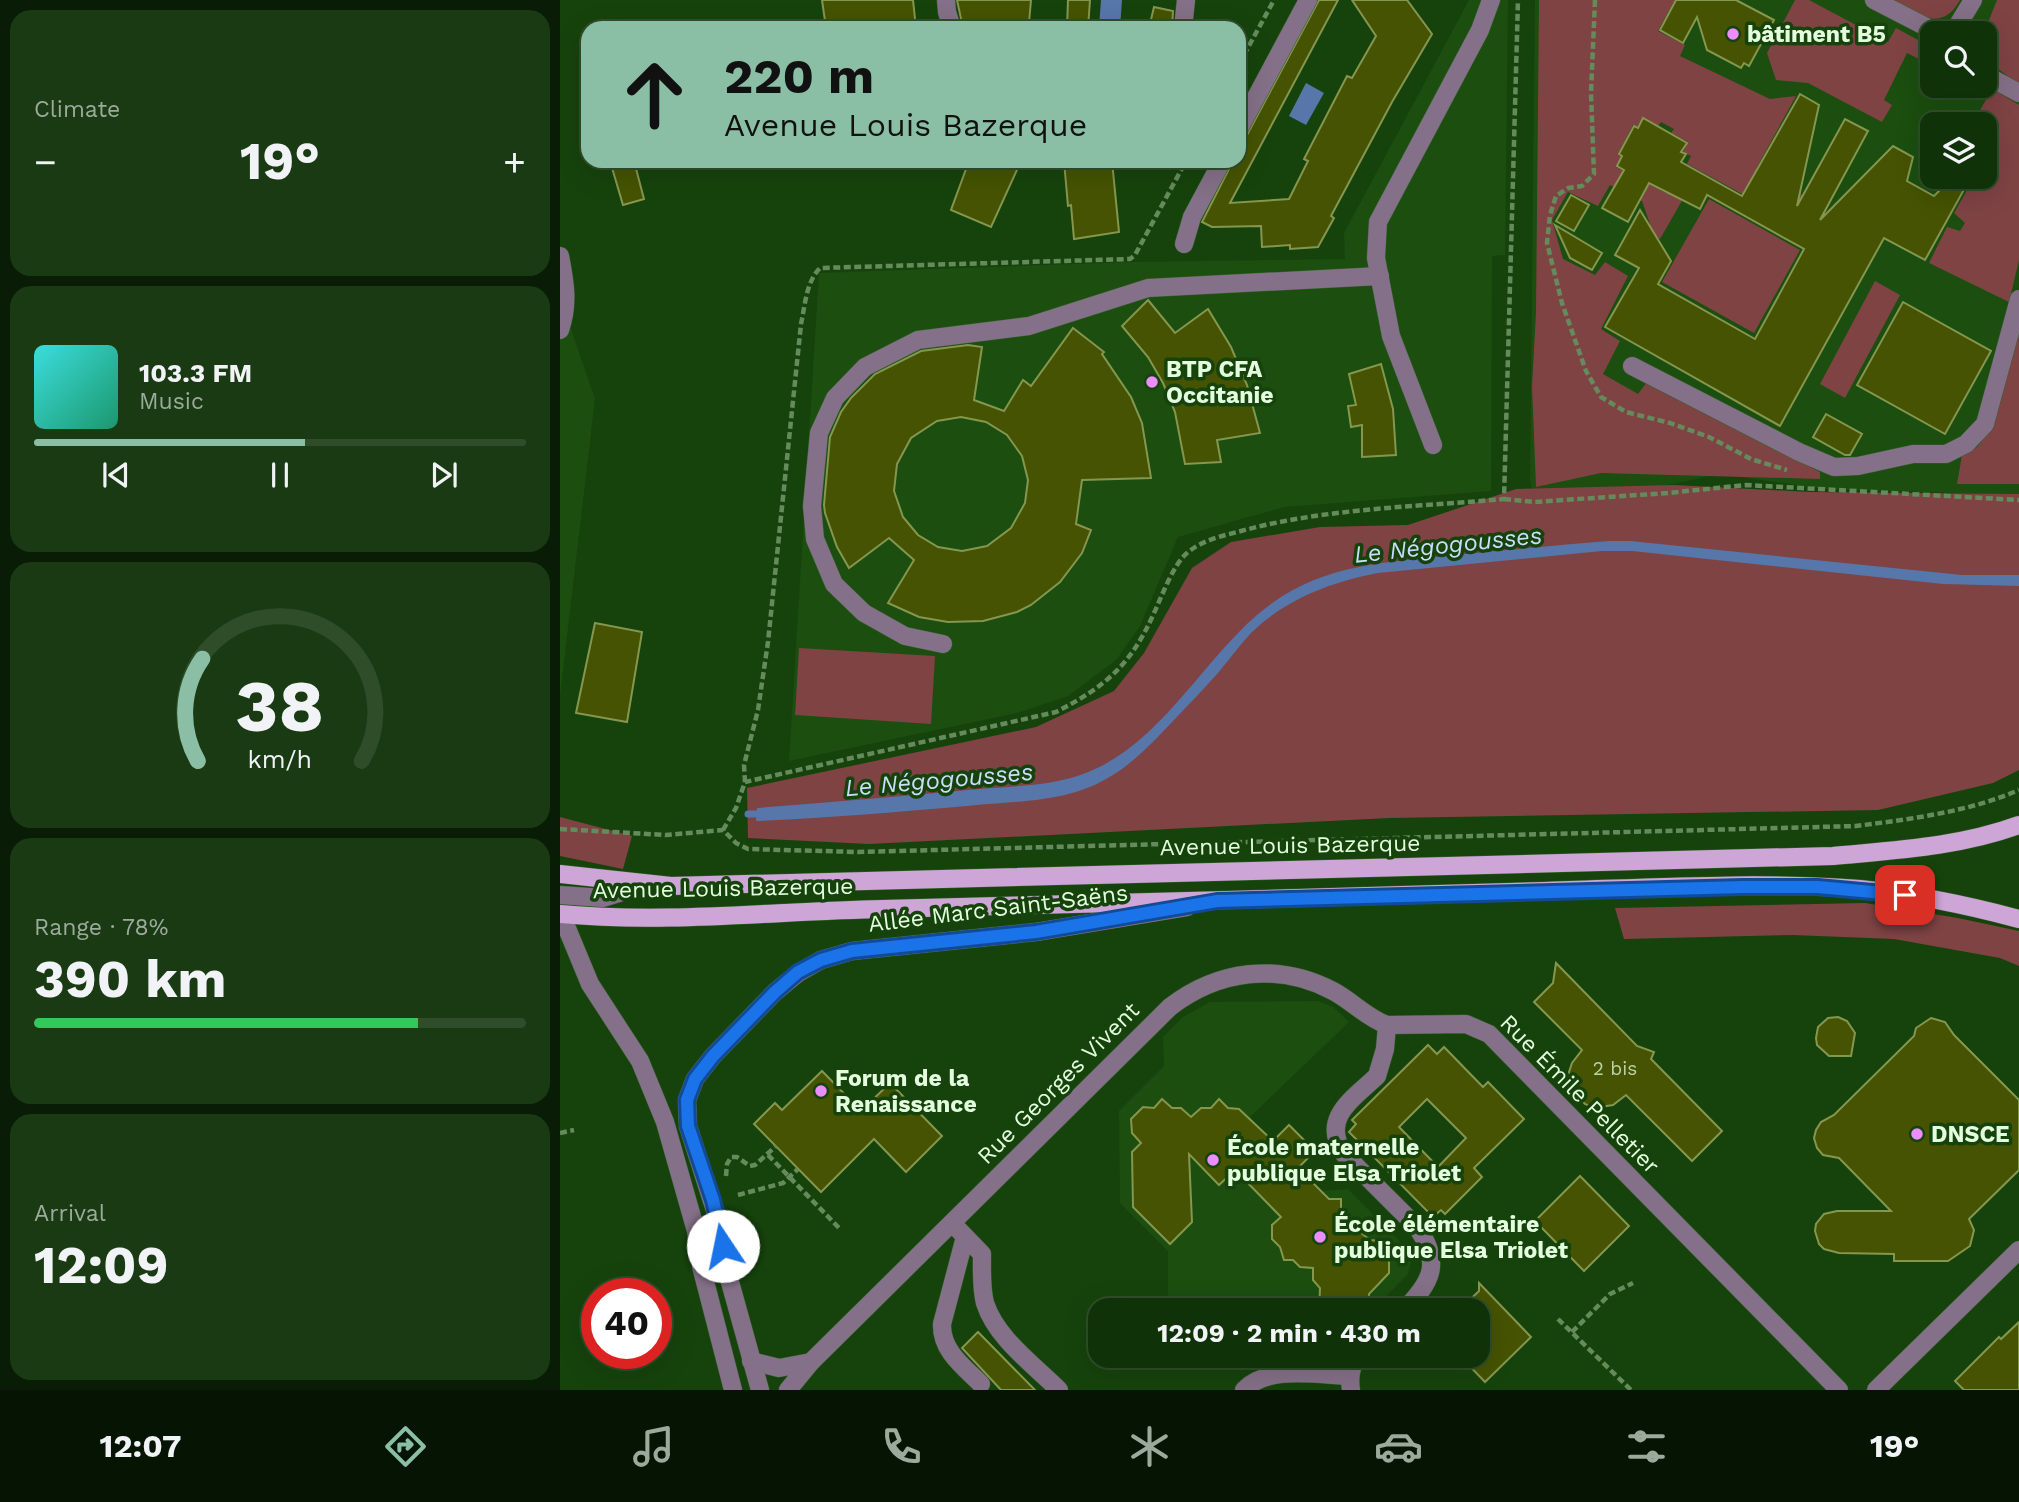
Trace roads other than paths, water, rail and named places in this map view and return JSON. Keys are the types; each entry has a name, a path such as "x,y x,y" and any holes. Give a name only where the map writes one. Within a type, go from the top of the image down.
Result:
{"main road":[{"name":"Avenue Louis Bazerque","path":"560,874 671,886 1833,856 1937,845 2019,825"},
{"name":"Avenue Louis Bazerque","path":"560,914 645,918 831,910 1668,888 1818,887 1926,898 2019,919"}],"street":[{"path":"946,0 950,21"},
{"path":"1184,21 1186,0"},
{"path":"1246,116 1308,0"},
{"path":"1433,445 1391,336 1376,257 1378,222 1480,30 1491,0"},
{"path":"1874,0 1920,24"},
{"path":"1960,21 1973,0"},
{"path":"1997,81 2019,93"},
{"path":"1184,244 1192,217 1218,168"},
{"path":"560,257 567,295 560,330"},
{"path":"943,644 905,636 864,613 834,584 815,539 812,506 819,433 835,398 865,367 918,340 1030,326 1148,288 1380,276"},
{"path":"1632,366 1799,452 1834,467 1858,466 1913,454 1946,454 1966,444 1984,424 2019,299"},
{"path":"560,895 603,898 648,884"},
{"name":"Allée Marc Saint-Saëns","path":"758,1389 725,1264 721,1229 688,1126 687,1100 695,1079 713,1056 775,992 798,972 821,960 852,951 1036,932 1217,901"},
{"path":"560,914 590,984 639,1061 665,1122 696,1231 701,1266 733,1390"},
{"name":"Rue Georges Vivent","path":"788,1390 811,1362 1170,1007 1205,984 1245,975 1288,975 1317,983 1335,992 1387,1025"},
{"name":"Rue Émile Pelletier","path":"1387,1025 1466,1024 1489,1034 1839,1390"},
{"path":"1387,1025 1377,1076 1337,1117 1334,1133 1344,1154 1417,1227 1426,1240 1431,1260 1429,1279 1415,1298"},
{"path":"952,1223 982,1254 985,1303 994,1322 1059,1390"},
{"path":"965,1237 942,1324 942,1334 952,1354 981,1384"},
{"path":"1876,1390 2016,1256"},
{"path":"751,1361 779,1368 811,1362"},
{"path":"758,1389 779,1368"},
{"path":"1244,1390 1259,1378 1272,1374 1350,1383"}],"water":[{"path":"1101,0 1122,0 1120,21 1099,21"},
{"path":"1306,83 1324,93 1306,125 1289,116"},
{"path":"1609,541 1962,575 2019,575 2019,586 1943,584 1632,551 1602,551 1378,573 1326,587 1294,601 1265,621 1142,753 1116,773 1090,787 1056,797 1020,802 756,821 757,808 1032,785 1083,774 1134,745 1177,703 1257,615 1303,585 1327,575 1377,564"}],"waterway":[{"name":"Le Négogousses","path":"748,814 765,814"}],"place":[{"name":"bâtiment B5","path":"1733,34"},
{"name":"BTP CFA Occitanie","path":"1152,382"},
{"name":"Forum de la Renaissance","path":"821,1091"},
{"name":"DNSCE","path":"1917,1134"},
{"name":"École maternelle publique Elsa Triolet","path":"1213,1160"},
{"name":"École élémentaire publique Elsa Triolet","path":"1320,1237"}]}
